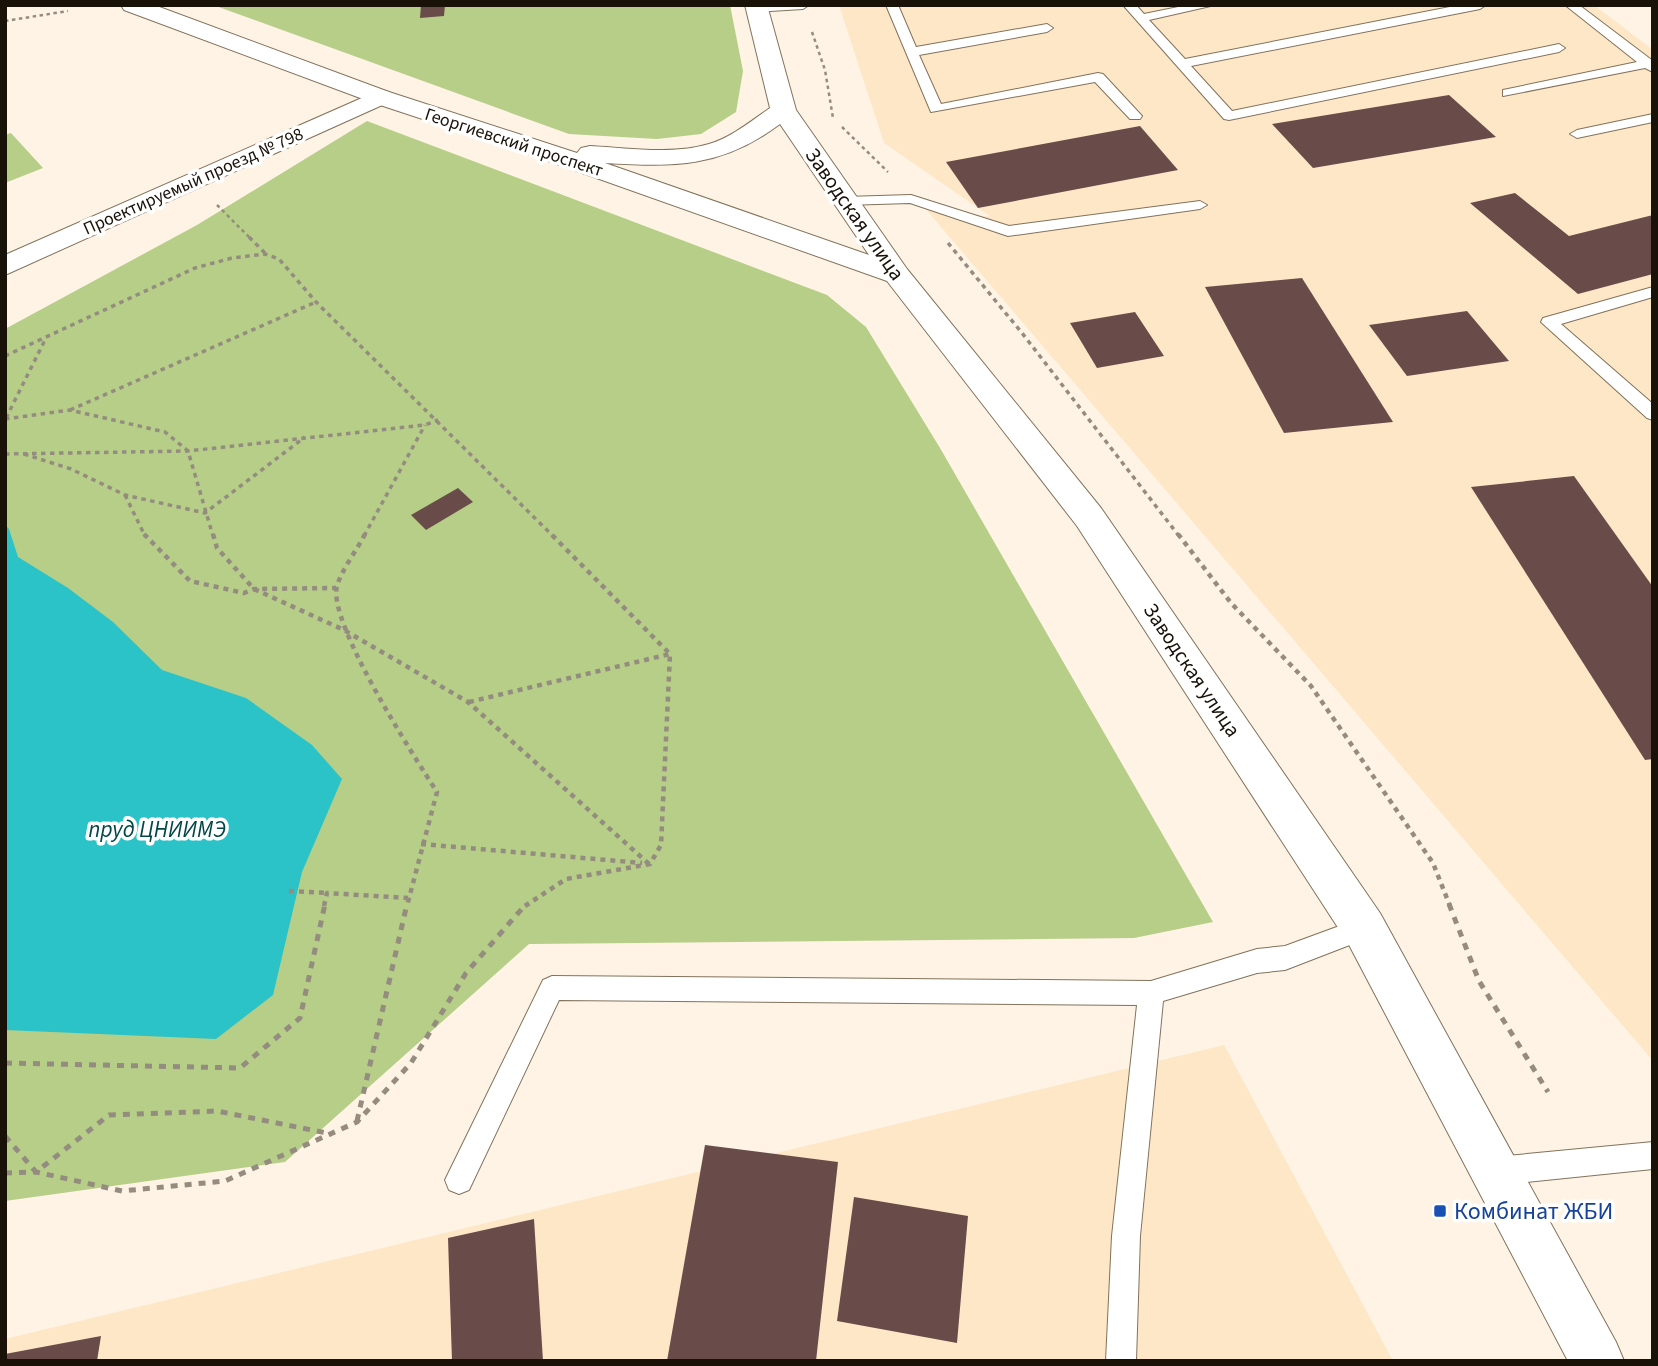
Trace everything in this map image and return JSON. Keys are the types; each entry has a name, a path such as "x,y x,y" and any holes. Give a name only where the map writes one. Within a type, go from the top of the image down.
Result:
{"street":[{"name":"Георгиевский проспект","path":"132,5 380,97 549,152 897,275"},
{"name":"Заводская улица","path":"756,7 783,110 897,275 1089,517 1364,928 1597,1361"},
{"name":"Проектируемый проезд № 798","path":"5,265 380,97"},
{"path":"549,152 666,158 719,148 760,127 783,110"}],"lane":[{"path":"756,7 803,5"},
{"path":"892,5 936,109 1098,77 1135,116"},
{"path":"1129,5 1229,116 1559,48"},
{"path":"1141,18 1209,5"},
{"path":"1182,64 1480,5"},
{"path":"1571,5 1650,66"},
{"path":"912,52 1047,28"},
{"path":"1508,93 1650,66"},
{"path":"1577,134 1653,118"},
{"path":"845,201 911,199 1008,231 1200,205"},
{"path":"1653,292 1549,322 1653,414"},
{"path":"459,1180 552,988 1151,993 1257,961 1286,958 1364,928"},
{"path":"1121,1361 1126,1236 1151,993"},
{"path":"1496,1171 1653,1155"}],"path":[{"path":"803,5 825,70 834,120 887,170 1019,330 1231,603 1311,686 1433,863 1479,981 1548,1092"},
{"path":"5,21 68,10"},
{"path":"214,202 265,254 279,259 316,302 438,420 670,654 661,845 650,864"},
{"path":"5,356 195,268 232,258 265,254"},
{"path":"6,419 70,410 316,302"},
{"path":"6,419 46,337"},
{"path":"70,410 165,432 188,451 217,548 254,589 344,631 468,702 650,864"},
{"path":"5,454 188,451 425,425 438,420"},
{"path":"356,1122 421,844 437,792 399,733 344,631 336,588 425,425"},
{"path":"19,453 71,469 125,495 205,513 305,437"},
{"path":"125,495 145,536 190,581 244,593 254,589 336,588"},
{"path":"468,702 670,654"},
{"path":"421,844 650,864"},
{"path":"5,1173 36,1172 122,1191 225,1181 332,1134 356,1122 411,1063 466,973 528,902 566,878 650,864"},
{"path":"289,891 408,898"},
{"path":"6,1065 240,1068 300,1018 327,893"},
{"path":"36,1172 109,1115 217,1111 332,1134"},
{"path":"5,1136 36,1172"}],"shaded area":[{"path":"839,5 1594,5 1653,50 1653,1061 924,207 991,217 884,143"},
{"path":"1224,1045 1393,1361 5,1361 5,1339"}],"green space":[{"path":"213,5 730,5 743,71 736,112 701,134 657,139 569,134"},
{"path":"367,121 827,295 866,327 940,448 1213,922 1134,938 529,944 285,1162 5,1201 5,329 197,225"},
{"path":"11,133 43,168 5,183 5,135"}],"water":[{"name":"пруд ЦНИИМЭ","path":"5,525 9,529 18,557 68,588 113,622 162,670 246,698 312,745 342,779 302,872 273,995 216,1039 5,1030"}],"building":[{"path":"421,5 445,5 444,16 420,18"},
{"path":"1449,95 1496,137 1313,168 1272,124"},
{"path":"1140,126 1178,170 978,208 946,162"},
{"path":"1515,193 1569,236 1653,215 1653,274 1578,294 1470,203"},
{"path":"1302,278 1393,422 1284,433 1205,287"},
{"path":"1467,311 1509,361 1407,376 1369,325"},
{"path":"1135,312 1164,356 1097,368 1070,323"},
{"path":"1574,476 1653,587 1653,759 1645,760 1471,487"},
{"path":"458,488 473,502 426,530 411,515"},
{"path":"705,1145 838,1162 816,1361 667,1361"},
{"path":"854,1197 968,1216 957,1343 837,1321"},
{"path":"534,1219 543,1361 452,1361 448,1238"},
{"path":"101,1336 97,1361 5,1361 5,1354"}],"place":[{"name":"Комбинат ЖБИ","path":"1440,1211"}]}
